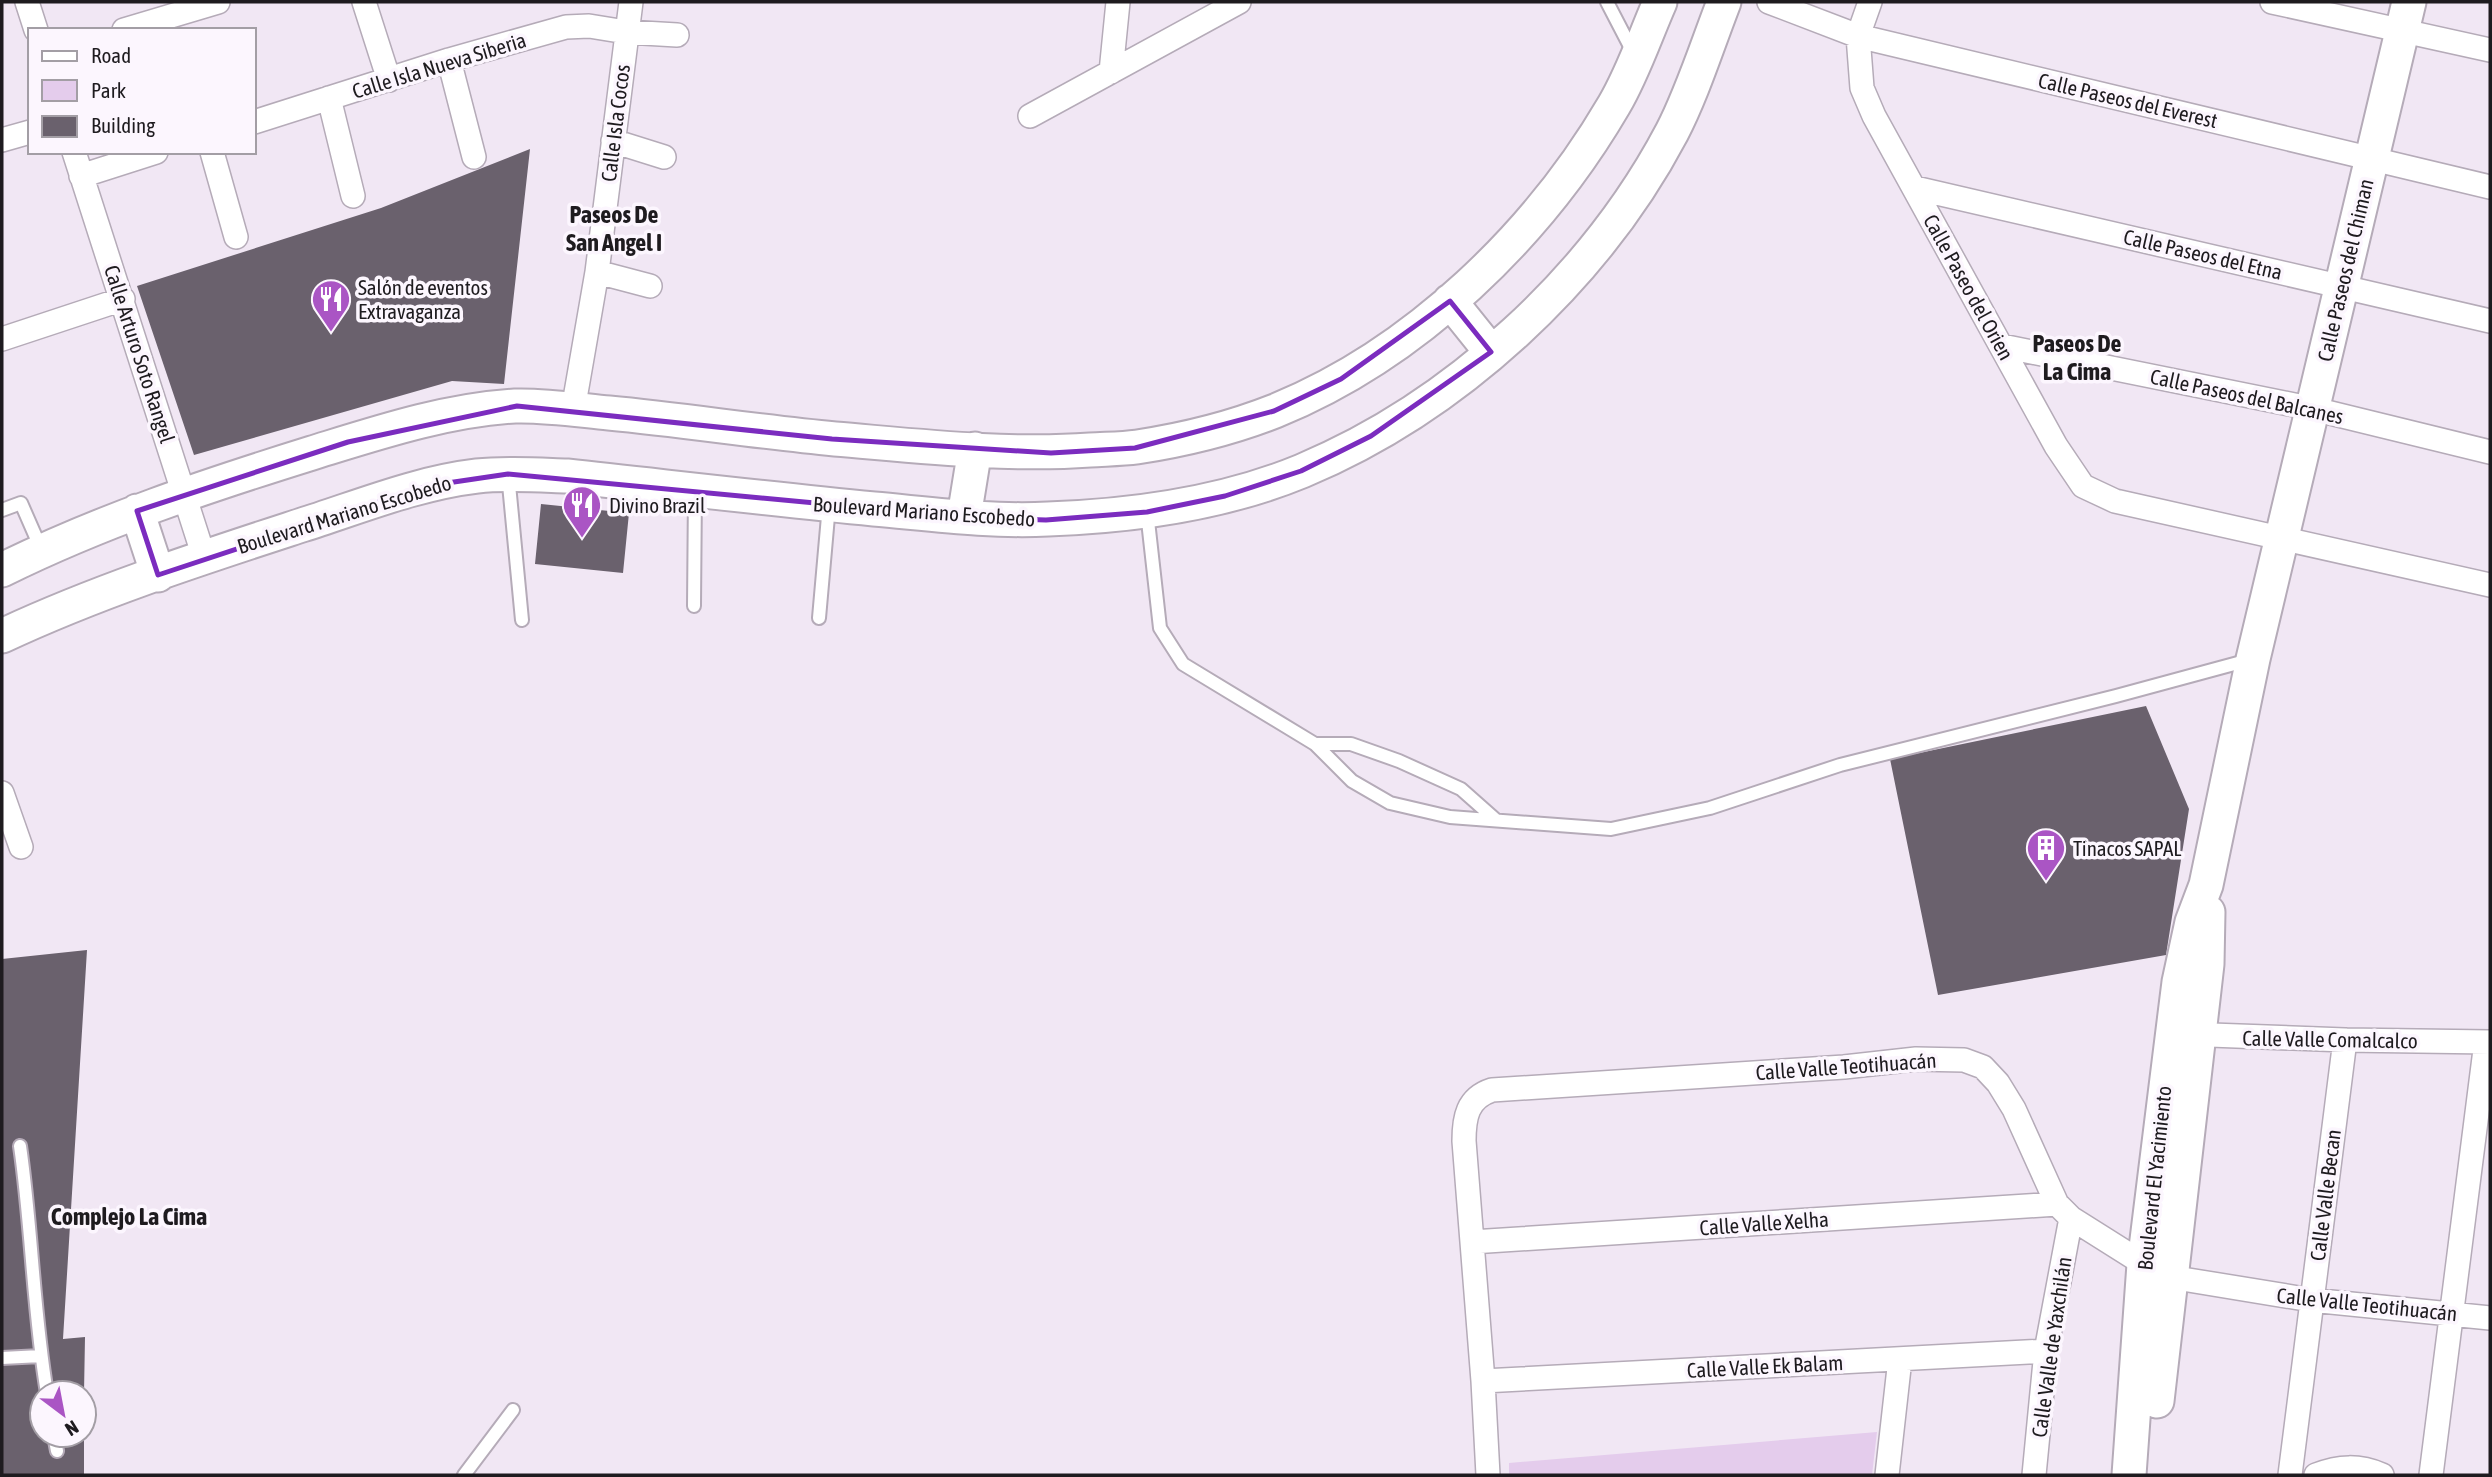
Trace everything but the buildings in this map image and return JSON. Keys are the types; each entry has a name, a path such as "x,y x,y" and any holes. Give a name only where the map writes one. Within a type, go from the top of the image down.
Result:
{"street":[{"path":"26,2 35,28"},
{"path":"131,28 218,2"},
{"path":"364,2 389,80"},
{"name":"Calle Isla Cocos","path":"573,410 597,272 631,2"},
{"path":"1111,72 1118,2"},
{"path":"1030,116 1239,2"},
{"path":"2,570 137,511 348,442 467,413 517,406 832,439 1051,453 1135,447 1208,432 1274,411 1341,379 1402,338 1450,301 1497,259 1541,211 1582,158 1617,100 1660,2"},
{"name":"Boulevard Mariano Escobedo","path":"2,636 39,618 204,557 427,486 474,477 508,474 567,476 829,505 964,517 1046,520 1147,512 1225,496 1301,471 1371,436 1438,394 1492,352 1540,309 1584,261 1640,187 1674,129 1724,2"},
{"name":"Calle Paseos del Everest","path":"1769,2 1858,36 2490,187"},
{"name":"Calle Paseo del Orien","path":"1870,2 1858,36 1862,88 1874,116 2056,446 2083,486 2115,502 2490,585"},
{"path":"2272,2 2405,17 2490,50"},
{"name":"Calle Paseos del Chiman","path":"2282,538 2405,17"},
{"name":"Calle Isla Nueva Siberia","path":"256,121 449,60 566,27 589,26 626,32 677,35"},
{"path":"449,60 474,157"},
{"path":"329,98 353,196"},
{"path":"2,140 28,133"},
{"path":"613,141 664,158"},
{"name":"Calle Arturo Soto Rangel","path":"75,154 204,557"},
{"path":"81,176 150,154"},
{"path":"213,154 236,237"},
{"name":"Calle Paseos del Etna","path":"1915,188 2490,321"},
{"path":"597,272 650,286"},
{"path":"2,339 123,299"},
{"path":"1450,301 1492,352"},
{"name":"Calle Paseos del Balcanes","path":"2002,346 2314,409 2490,452"},
{"path":"964,517 975,449"},
{"path":"137,511 158,575"},
{"name":"Boulevard El Yacimiento","path":"2129,1475 2185,1034 2185,948 2206,885 2253,659 2282,538"},
{"path":"2,793 21,847"},
{"name":"Calle Valle Comalcalco","path":"2185,1034 2488,1042"},
{"name":"Calle Valle Becan","path":"2290,1475 2345,1040"},
{"path":"2431,1475 2488,1042"},
{"name":"Calle Valle Teotihuacán","path":"1488,1475 1464,1123 1473,1100 1483,1093 1510,1088 1916,1059 1964,1060 1983,1067 1998,1083 2014,1109 2064,1211 2157,1271 2311,1300 2490,1318"},
{"name":"Calle Valle Xelha","path":"1472,1242 2064,1211"},
{"name":"Calle Valle de Yaxchilán","path":"2034,1475 2064,1211"},
{"name":"Boulevard El Yacimiento","path":"2149,1475 2157,1271"},
{"name":"Calle Valle Ek Balam","path":"1483,1381 2046,1352"},
{"path":"1887,1475 1900,1359"},
{"path":"2316,1475 2346,1466 2382,1475"}],"lane":[{"path":"1606,2 1636,57"},
{"path":"508,474 522,620"},
{"path":"694,606 695,490"},
{"path":"2,510 21,503 42,552"},
{"path":"819,618 829,505"},
{"path":"1147,512 1160,628 1183,664 1315,744 1352,781 1390,803 1450,817 1611,829 1697,811 1840,765 2253,659"},
{"path":"1315,744 1351,744 1399,761 1461,789 1497,820"},
{"path":"20,1146 45,1379"},
{"path":"2,1358 41,1356"},
{"path":"464,1475 513,1410"}],"highlighted area":[{"path":"1450,301 1491,352 1371,436 1301,471 1225,496 1147,512 1046,520 964,517 508,474 427,486 158,575 137,511 348,442 517,406 832,439 1051,453 1135,448 1274,411 1341,379"}],"green space":[{"path":"1877,1432 1872,1475 1509,1475 1509,1463"}],"place":[{"name":"Salón de eventos Extravaganza","path":"331,333"},
{"name":"Divino Brazil","path":"582,539"},
{"name":"Tinacos SAPAL","path":"2046,882"}],"district":[{"name":"Paseos De San Angel I","path":"614,228"},
{"name":"Paseos De La Cima","path":"2077,357"},
{"name":"Complejo La Cima","path":"129,1216"}]}
